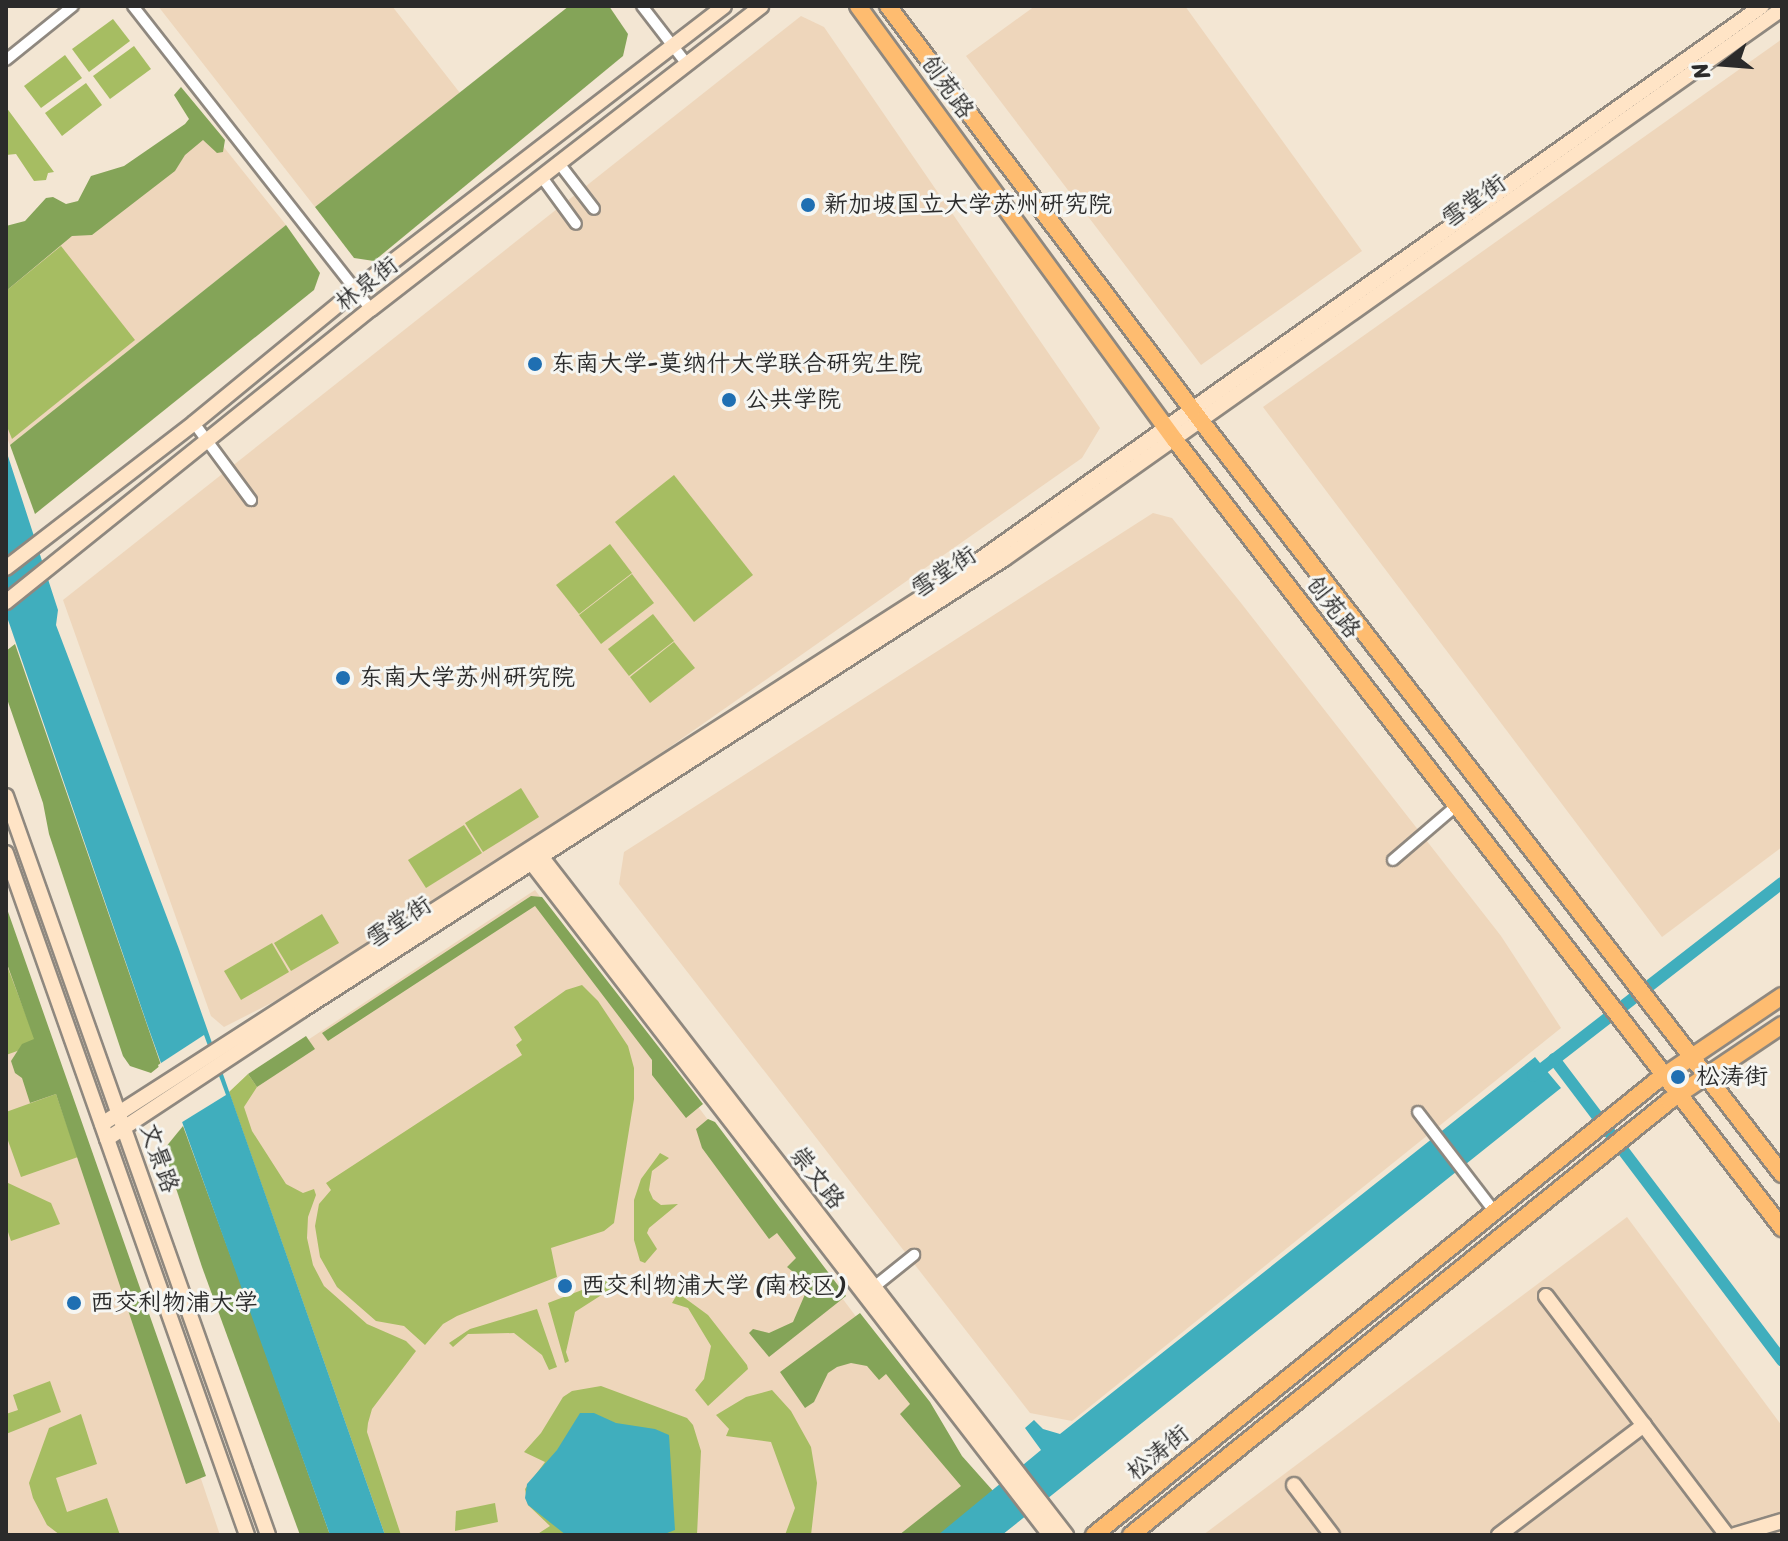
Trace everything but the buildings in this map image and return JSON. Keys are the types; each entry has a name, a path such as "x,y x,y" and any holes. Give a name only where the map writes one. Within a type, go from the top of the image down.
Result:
{"main road":[{"name":"林泉街","path":"6,568 194,423 357,289 724,6"},
{"name":"林泉街","path":"6,602 371,309 761,6"},
{"name":"创苑路","path":"858,6 1175,440 1782,1228"},
{"name":"创苑路","path":"888,6 1623,972 1782,1174"},
{"name":"雪堂街","path":"107,1139 122,1120 220,1056 1004,559 1175,440 1196,414 1762,6"},
{"name":"雪堂街","path":"533,855 975,563 1165,426 1196,414 1782,9"},
{"name":"文景路","path":"6,796 268,1535"},
{"name":"文景路","path":"6,853 247,1535"},
{"name":"崇文路","path":"533,855 1039,1511 1066,1535"},
{"name":"松涛街","path":"1094,1535 1623,1107 1782,996"},
{"name":"松涛街","path":"1131,1535 1679,1094 1782,1025"},
{"name":"雪堂街","path":"102,1124 122,1120"},
{"path":"1546,1296 1727,1535"},
{"path":"1499,1535 1644,1425"},
{"path":"1294,1485 1332,1535"},
{"name":"崇文路","path":"1039,1511 1050,1535"},
{"path":"1735,1535 1782,1521"}],"street":[{"path":"6,60 73,6"},
{"path":"133,6 371,309"},
{"path":"642,6 686,63"},
{"path":"558,162 594,209"},
{"path":"541,176 576,224"},
{"path":"194,423 251,500"},
{"path":"1393,860 1456,806"},
{"path":"1418,1112 1494,1211"},
{"path":"868,1291 912,1258"}],"shaded area":[{"path":"158,6 392,6 460,93 315,207"},
{"path":"1035,6 1185,6 1362,251 1201,365 966,56"},
{"path":"801,16 824,27 1100,428 1082,458 657,756 295,991 224,1027 211,1016 63,600"},
{"path":"1782,39 1782,847 1662,937 1263,407"},
{"path":"203,121 286,225 10,445 6,435 6,281"},
{"path":"1153,513 1172,518 1241,603 1501,936 1561,1028 1072,1421 1030,1413 619,884 624,852"},
{"name":"西交利物浦大学 (南校区)","path":"535,890 979,1480 910,1535 385,1535 229,1092"},
{"name":"西交利物浦大学","path":"6,916 57,1053 220,1535 6,1535"},
{"path":"1627,1217 1782,1426 1782,1535 1203,1535"}],"green space":[{"path":"569,6 609,6 628,34 623,56 374,261 354,258 315,207"},
{"path":"113,19 130,41 89,72 72,49"},
{"path":"134,46 151,69 110,99 93,76"},
{"path":"65,55 82,78 41,108 24,86"},
{"path":"86,83 102,105 62,136 45,113"},
{"path":"181,87 225,140 223,152 217,153 203,140 185,155 175,171 92,235 72,236 6,291 6,226 25,221 46,198 53,197 66,204 78,201 91,176 124,166 185,124 189,119 174,95"},
{"path":"6,107 54,172 48,173 46,180 34,181 16,154 6,155"},
{"path":"286,225 320,273 314,290 35,514 10,445"},
{"path":"61,246 135,340 12,439 6,424 6,291"},
{"path":"674,475 753,575 694,622 615,522"},
{"path":"610,544 632,573 579,614 556,585"},
{"path":"632,574 654,603 601,644 579,615"},
{"path":"653,614 674,641 629,676 608,649"},
{"path":"674,642 695,668 650,703 630,677"},
{"path":"15,644 161,1065 151,1073 130,1066 123,1056 49,834 43,803 6,696 6,651"},
{"path":"521,788 539,817 483,852 465,823"},
{"path":"464,825 482,853 426,888 408,860"},
{"path":"531,896 542,897 703,1104 686,1118 652,1075 652,1060 535,906 328,1041 322,1033"},
{"path":"6,906 206,1476 186,1484 56,1094 30,1103 22,1078 15,1073 11,1061 22,1044 34,1039 6,961"},
{"path":"322,914 339,943 291,971 274,943"},
{"path":"272,943 289,972 241,1000 224,971"},
{"path":"6,963 37,1044 6,1055"},
{"path":"582,985 598,1001 628,1046 634,1068 634,1099 614,1223 604,1231 551,1248 557,1277 457,1316 443,1324 425,1345 404,1326 376,1321 337,1287 320,1257 315,1226 319,1204 331,1190 326,1183 522,1055 516,1045 522,1040 514,1027 566,990"},
{"path":"306,1036 315,1049 257,1087 248,1074"},
{"path":"248,1074 257,1087 244,1107 252,1131 286,1184 303,1193 314,1189 316,1195 308,1217 307,1238 313,1265 324,1286 367,1324 406,1341 416,1351 372,1409 367,1432 401,1535 385,1535 229,1092"},
{"path":"56,1094 78,1157 21,1177 6,1135 6,1112"},
{"path":"708,1119 715,1122 846,1296 769,1357 749,1333 753,1329 769,1333 793,1322 806,1292 803,1280 787,1267 796,1258 777,1233 769,1239 702,1148 696,1129"},
{"path":"183,1126 330,1535 300,1535 202,1267 165,1148"},
{"path":"660,1153 669,1158 652,1171 649,1190 653,1199 661,1205 678,1204 649,1228 647,1233 657,1249 645,1263 640,1261 634,1240 634,1200 641,1179"},
{"path":"6,1182 51,1203 60,1224 11,1241 6,1226"},
{"path":"616,1277 622,1278 619,1288 614,1287 575,1312 566,1352 569,1361 565,1363 548,1303"},
{"path":"678,1293 708,1315 747,1365 748,1369 708,1406 695,1390 704,1379 711,1346 688,1308 672,1303"},
{"path":"537,1309 557,1367 549,1370 542,1355 514,1333 468,1334 453,1347 449,1343 470,1329"},
{"path":"860,1313 930,1402 962,1456 994,1492 940,1535 899,1535 961,1486 900,1414 910,1404 886,1374 879,1380 867,1366 851,1363 837,1367 828,1373 814,1402 805,1408 780,1372"},
{"path":"50,1381 61,1412 6,1434 6,1414 18,1410 13,1395"},
{"path":"601,1386 687,1418 693,1425 701,1451 697,1535 536,1535 550,1526 528,1505 525,1489 545,1462 524,1452 541,1433 563,1397 572,1391"},
{"path":"772,1390 791,1411 811,1447 817,1483 811,1535 785,1535 795,1508 771,1442 726,1436 729,1429 716,1415 746,1397"},
{"path":"81,1414 97,1464 56,1478 67,1512 107,1498 120,1535 60,1535 47,1525 33,1498 29,1483 49,1428"},
{"path":"495,1503 498,1522 455,1531 456,1511"}],"water":[{"path":"6,450 58,610 56,625 179,949 385,1535 330,1535 147,1024 6,614"},
{"path":"1535,1057 1561,1088 1002,1535 938,1535 1041,1450 1025,1428 1034,1420 1043,1429 1060,1434"},
{"path":"580,1413 594,1413 616,1423 655,1429 669,1435 675,1530 662,1535 566,1535 528,1505 525,1498 527,1484 557,1450"}],"pier":[{"path":"204,1035 226,1095 179,1124 158,1065"}],"waterway":[{"path":"1533,1076 1782,883"},
{"path":"1554,1059 1782,1360"}],"place":[{"name":"新加坡国立大学苏州研究院","path":"808,205"},
{"name":"东南大学-莫纳什大学联合研究生院","path":"535,364"},
{"name":"公共学院","path":"729,400"},
{"name":"东南大学苏州研究院","path":"343,678"},
{"name":"松涛街","path":"1678,1077"},
{"name":"西交利物浦大学 (南校区)","path":"565,1286"},
{"name":"西交利物浦大学","path":"74,1303"}]}
